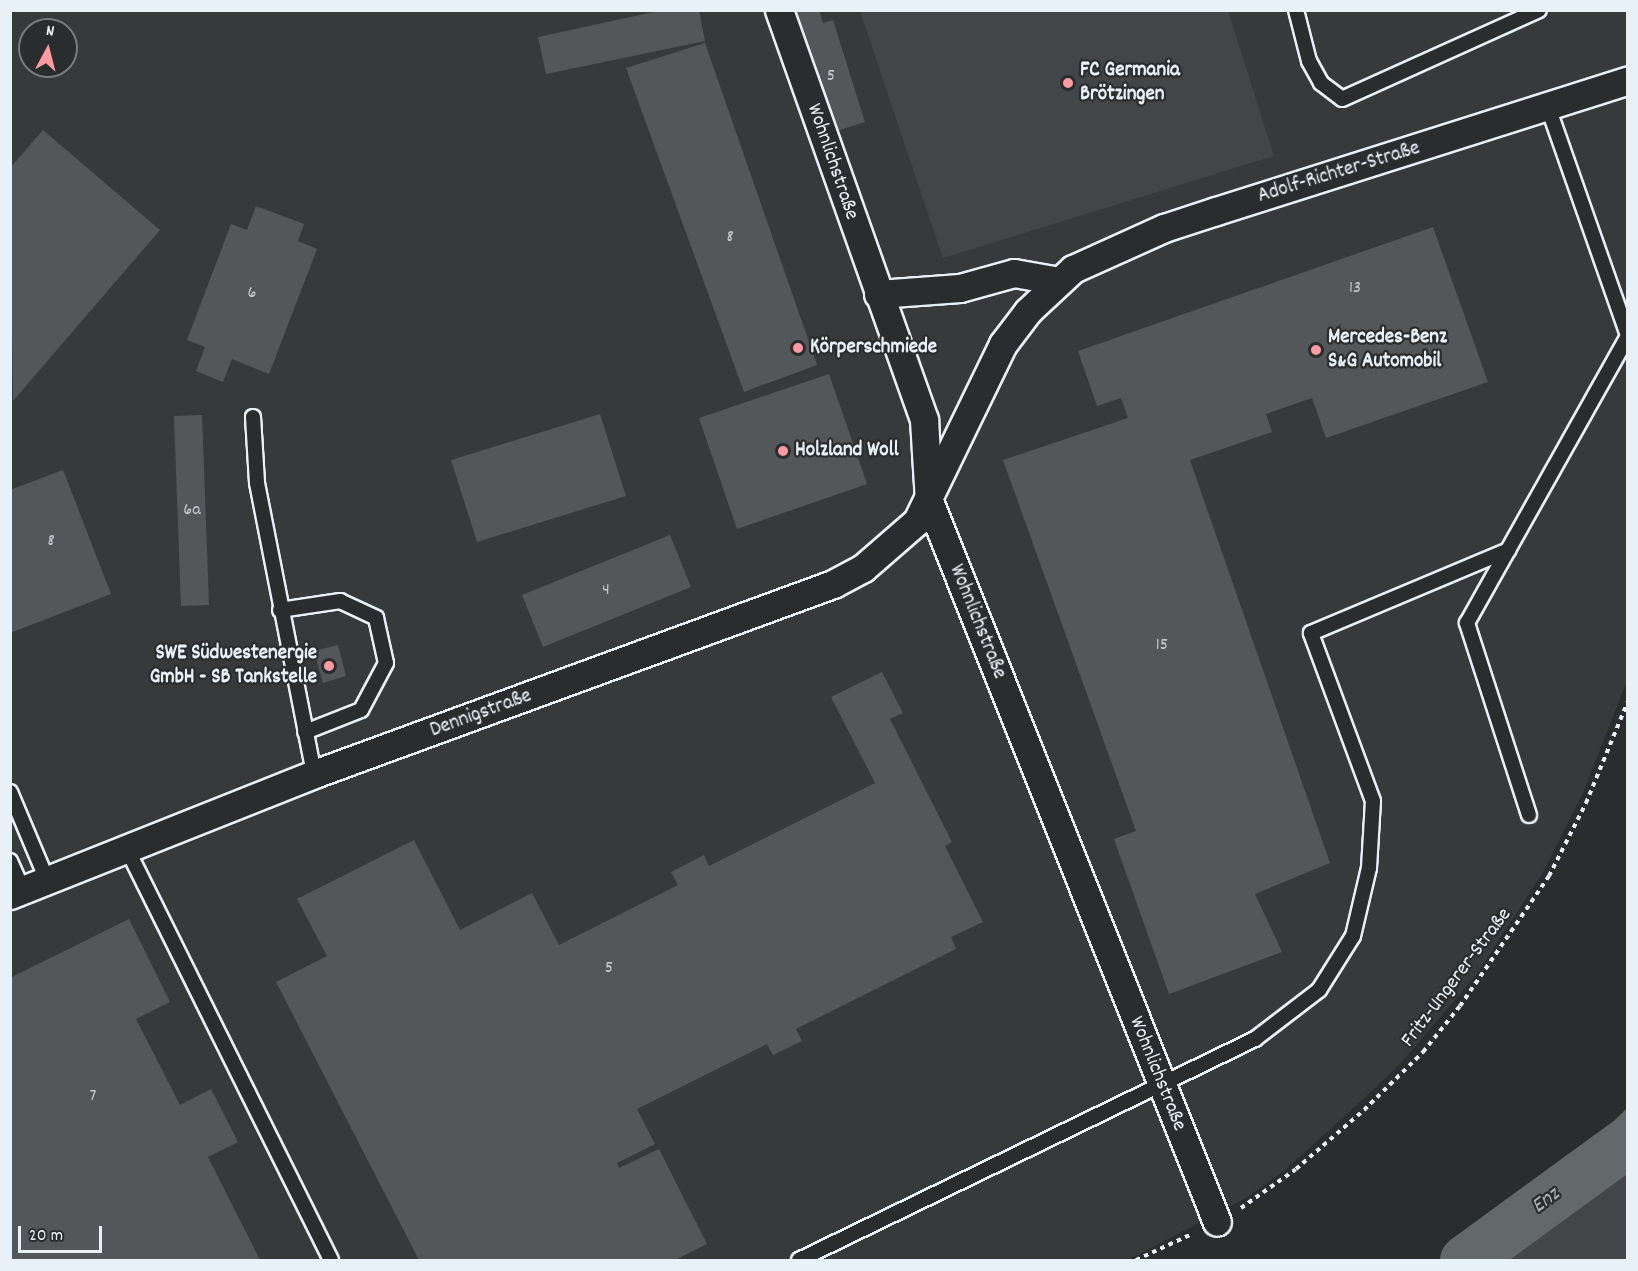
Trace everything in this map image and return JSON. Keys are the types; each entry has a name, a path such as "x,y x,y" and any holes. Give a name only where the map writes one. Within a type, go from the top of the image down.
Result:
{"street":[{"name":"Wohnlichstraße","path":"779,10 924,420 928,501 1217,1222"},
{"name":"Adolf-Richter-Straße","path":"928,501 1003,344 1028,311 1073,269 1164,228 1628,80"},
{"path":"878,294 960,288 1014,273 1059,281"},
{"name":"Dennigstraße","path":"27,888 314,774 833,584 863,568 899,538 917,521 928,501"}],"lane":[{"path":"1296,10 1309,61 1321,83 1342,99 1539,10"},
{"path":"1529,815 1467,623 1628,335 1548,107"},
{"path":"254,417 257,483 280,610 314,774"},
{"path":"799,1260 1255,1039 1319,990 1353,936 1370,867 1373,801 1311,633 1508,550"},
{"path":"280,610 340,601 376,618 386,663 361,710 305,732"},
{"path":"10,792 27,888"},
{"path":"126,847 331,1260"},
{"path":"10,861 27,888"}],"path":[{"name":"Fritz-Ungerer-Straße","path":"1136,1260 1217,1222 1269,1190 1332,1139 1439,1033 1549,876 1586,803 1628,701"}],"shaded area":[{"path":"10,11 1627,11 1627,681 1583,793 1542,874 1476,975 1400,1064 1286,1169 1246,1198 1128,1260 11,1260"},
{"name":"FC Germania Brötzingen","path":"860,11 1228,11 1274,156 943,258"},
{"path":"1627,1108 1627,1153 1589,1177 1581,1154"},
{"path":"1627,1164 1627,1260 1481,1260"}],"building":[{"path":"663,10 699,10 705,41 546,74 538,37"},
{"path":"789,10 819,10 823,23 833,20 865,122 830,133"},
{"path":"705,43 817,365 744,392 626,68"},
{"path":"43,130 160,230 13,401 10,168"},
{"path":"256,206 304,224 298,241 317,249 269,374 232,359 223,382 196,371 205,347 187,340 231,224 247,230"},
{"path":"1433,227 1488,382 1326,438 1312,398 1266,414 1272,432 1190,460 1330,863 1255,894 1282,952 1169,994 1114,839 1136,831 1003,460 1128,418 1121,398 1097,406 1078,351"},
{"name":"Holzland Woll","path":"829,374 867,484 737,529 699,418"},
{"path":"600,414 626,496 477,542 451,460"},
{"path":"202,415 209,605 181,606 174,416"},
{"path":"63,470 111,594 10,633 10,490"},
{"path":"670,535 691,587 543,647 522,595"},
{"path":"338,645 346,676 323,683 314,651"},
{"path":"882,672 903,713 890,719 952,842 945,846 983,922 951,937 956,949 796,1029 802,1041 773,1055 767,1044 637,1109 655,1144 617,1163 619,1168 659,1149 707,1244 675,1260 419,1260 276,982 327,956 297,899 414,840 460,930 532,893 559,945 678,885 671,872 704,855 709,866 875,783 831,697"},
{"path":"129,919 170,1002 136,1019 180,1105 211,1089 238,1142 208,1157 260,1260 10,1260 10,978"}],"waterway":[{"name":"Enz","path":"1465,1260 1628,1141"}],"place":[{"name":"FC Germania Brötzingen","path":"1068,83"},
{"name":"Körperschmiede","path":"798,348"},
{"name":"Mercedes-Benz S&G Automobil","path":"1316,350"},
{"name":"Holzland Woll","path":"783,451"},
{"name":"SWE Südwestenergie GmbH - SB Tankstelle","path":"329,666"}]}
